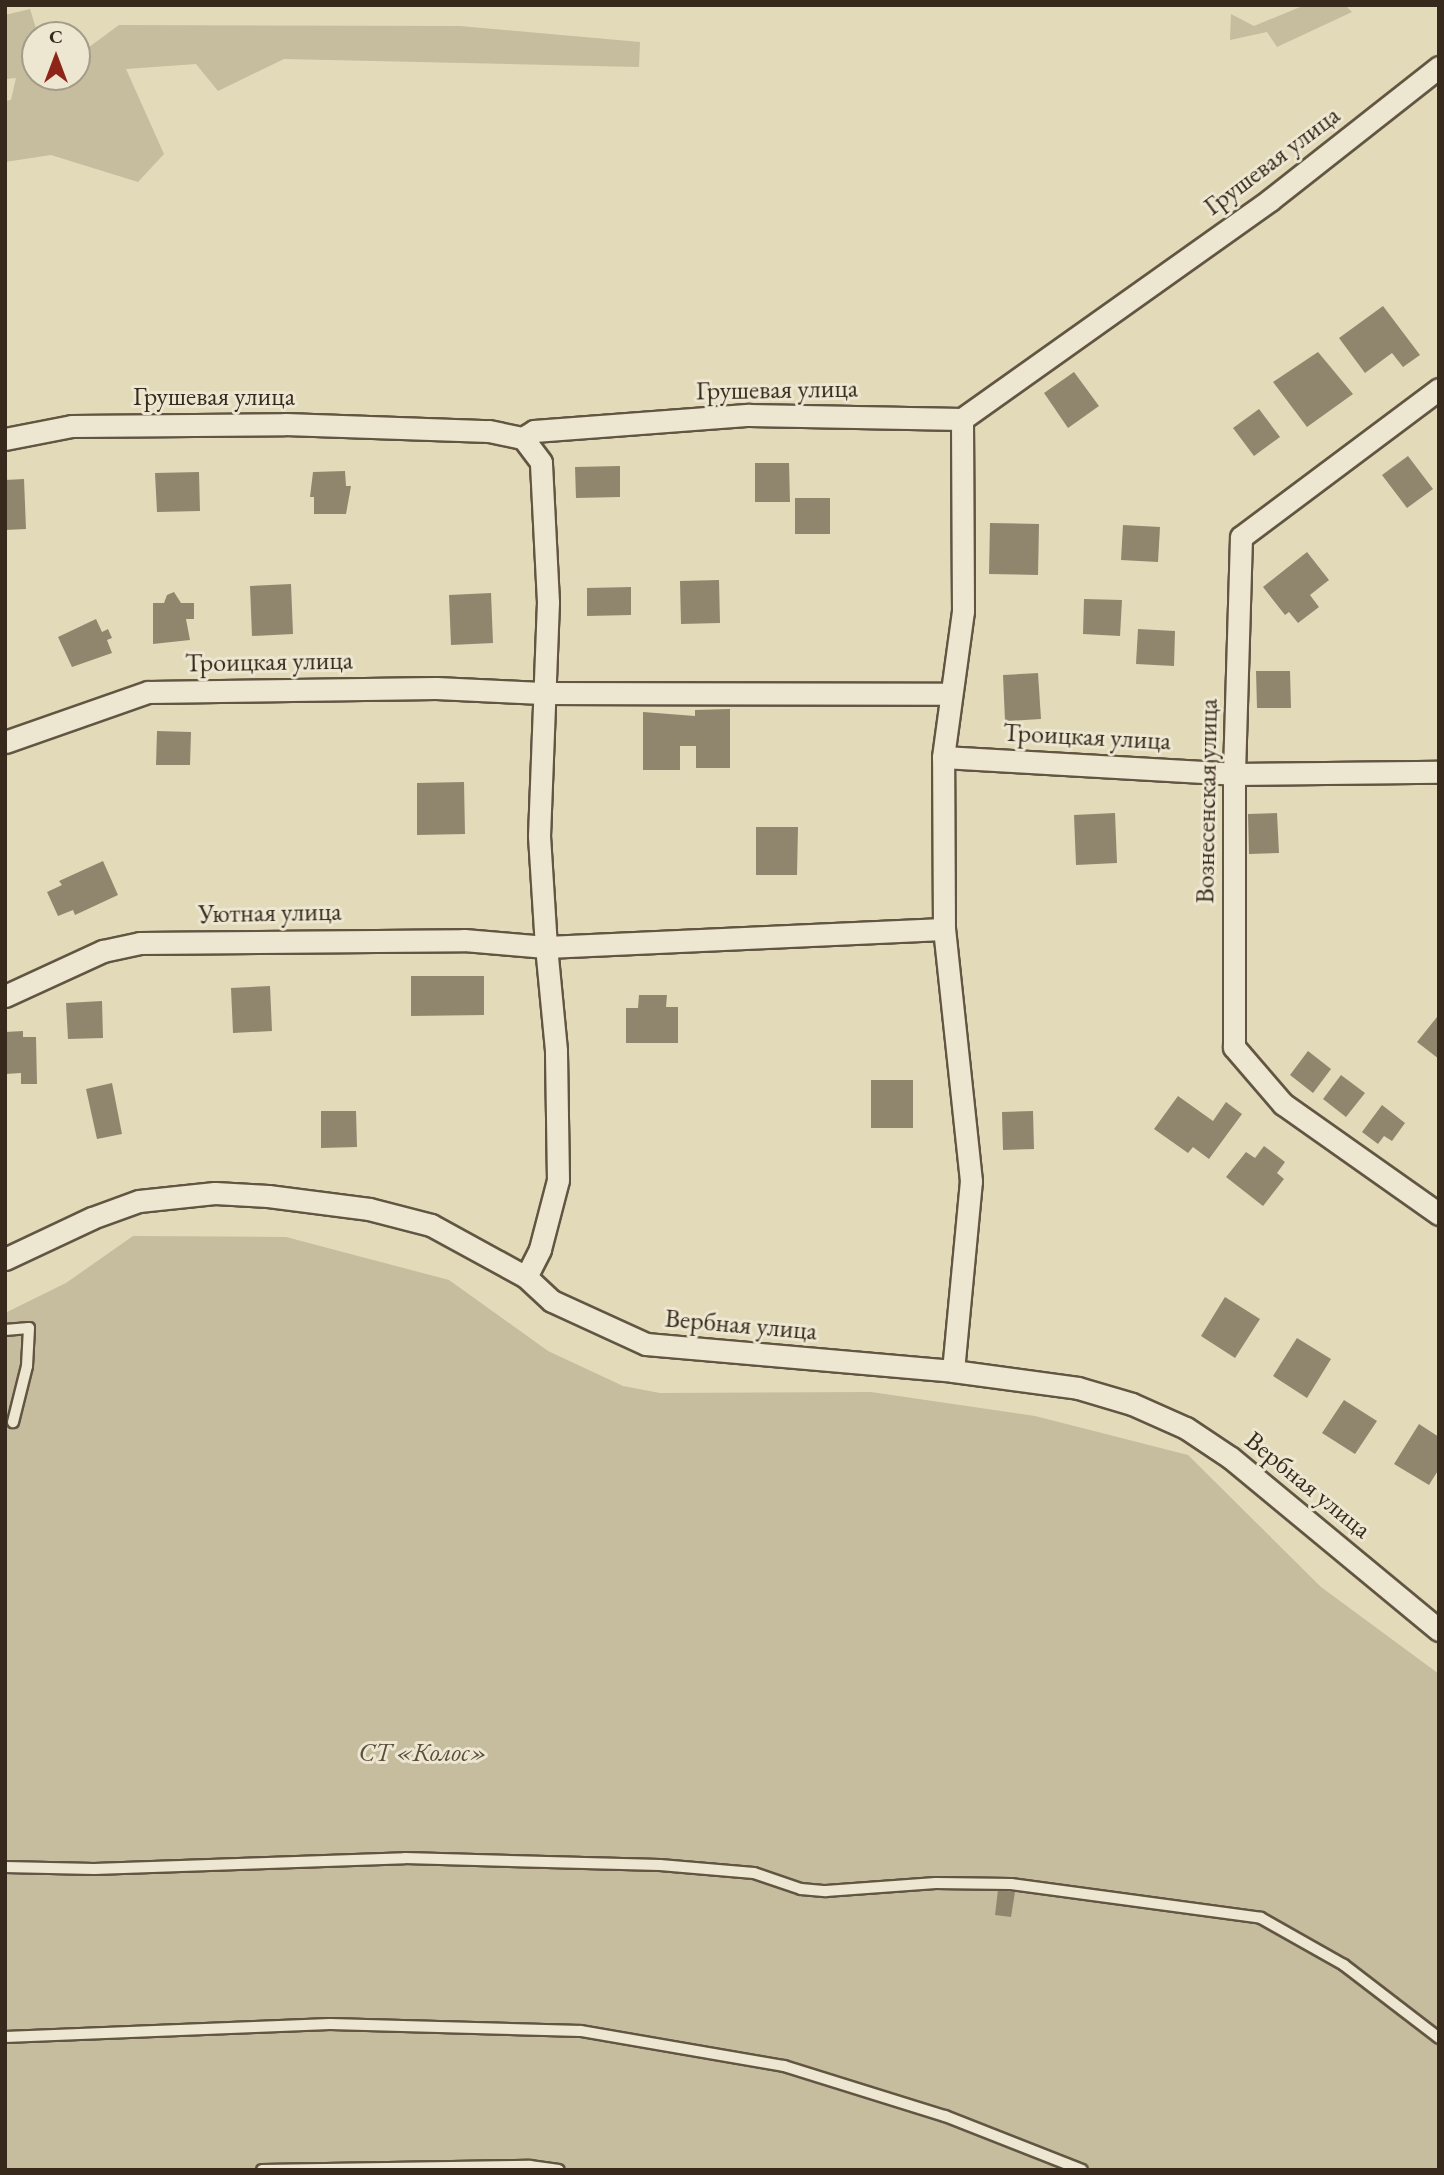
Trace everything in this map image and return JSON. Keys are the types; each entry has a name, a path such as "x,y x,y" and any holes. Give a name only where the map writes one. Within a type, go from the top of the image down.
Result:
{"street":[{"name":"Грушевая улица","path":"5,439 72,426 285,424 489,431 523,438 534,431 749,415 961,419 1270,200 1439,67"},
{"name":"Вознесенская улица","path":"1439,389 1241,537 1234,774 1234,1047 1283,1104 1439,1214"},
{"path":"953,1371 971,1181 944,929 943,757 963,611 961,419"},
{"path":"523,438 537,454 542,477 548,602 542,693 539,836 556,1050 558,1180 540,1249 526,1277"},
{"name":"Троицкая улица","path":"5,742 148,692 436,688 542,693 950,694"},
{"name":"Троицкая улица","path":"943,757 1234,774 1439,772"},
{"name":"Уютная улица","path":"5,996 103,951 140,943 464,940 546,947 944,929"},
{"name":"Вербная улица","path":"5,1259 92,1218 139,1201 215,1193 369,1209 431,1225 526,1277 552,1301 646,1344 953,1371 1078,1388 1132,1404 1186,1428 1231,1458 1439,1630"}],"lane":[{"path":"5,1330 29,1328 27,1366 13,1422"},
{"path":"5,1867 94,1869 405,1858 660,1865 754,1873 801,1889 826,1891 936,1883 1011,1884 1261,1918 1344,1965 1439,2038"},
{"path":"5,2037 330,2024 581,2031 784,2066 945,2116 1082,2170"},
{"path":"262,2170 530,2166 559,2170"}],"green space":[{"path":"1305,5 1345,5 1352,12 1277,47 1267,32 1230,40 1231,14 1254,26"},
{"path":"30,9 34,21 21,21 21,91 91,91 91,46 119,25 460,26 640,42 639,67 284,59 218,91 196,64 126,69 164,154 138,182 51,155 5,162 5,101 11,100 16,78 5,79 5,15"},
{"name":"СТ «Колос»","path":"133,1236 286,1237 449,1280 548,1351 623,1386 660,1393 871,1392 1035,1416 1188,1455 1321,1587 1439,1674 1439,2170 5,2170 5,1313 66,1283"}],"building":[{"path":"1383,306 1420,355 1403,367 1392,353 1365,373 1339,338"},
{"path":"1318,352 1353,394 1307,427 1273,382"},
{"path":"1074,372 1099,406 1068,428 1044,393"},
{"path":"1259,409 1280,437 1254,456 1233,428"},
{"path":"1408,456 1433,489 1407,508 1382,475"},
{"path":"755,463 789,463 790,502 755,502"},
{"path":"620,466 620,497 576,498 575,467"},
{"path":"345,471 346,486 351,486 346,514 314,514 314,497 310,497 313,472"},
{"path":"199,472 200,511 157,512 155,473"},
{"path":"24,479 26,529 5,530 5,480"},
{"path":"795,498 830,498 830,534 795,534"},
{"path":"990,523 1039,524 1038,575 989,574"},
{"path":"1123,525 1160,527 1158,562 1121,560"},
{"path":"1307,552 1329,580 1310,595 1319,607 1298,623 1289,612 1285,615 1263,587"},
{"path":"719,580 720,623 681,624 680,581"},
{"path":"291,584 293,634 252,636 250,586"},
{"path":"631,587 631,615 587,616 587,588"},
{"path":"174,592 181,603 194,603 194,619 186,619 190,640 153,644 153,603 164,603 167,595"},
{"path":"491,593 493,643 451,645 449,595"},
{"path":"1084,599 1122,600 1120,636 1083,634"},
{"path":"96,619 102,632 108,629 112,638 107,640 112,653 72,667 58,637"},
{"path":"1138,629 1175,631 1174,666 1136,664"},
{"path":"1256,671 1290,671 1291,708 1257,708"},
{"path":"1038,673 1041,719 1005,721 1003,675"},
{"path":"730,709 730,768 696,768 696,746 680,746 680,770 643,770 643,712 695,716 695,710"},
{"path":"157,731 191,732 190,765 156,765"},
{"path":"464,782 465,834 417,835 417,783"},
{"path":"1115,813 1117,863 1076,865 1074,815"},
{"path":"1277,813 1279,853 1249,854 1248,814"},
{"path":"756,827 798,827 797,875 756,875"},
{"path":"103,861 118,895 75,915 73,910 58,916 47,892 62,885 59,881"},
{"path":"411,976 484,976 484,1015 411,1016"},
{"path":"270,986 272,1031 233,1033 231,988"},
{"path":"639,995 667,995 666,1007 678,1007 678,1043 626,1043 626,1008 638,1008"},
{"path":"102,1001 103,1038 68,1039 66,1003"},
{"path":"1437,1017 1439,1018 1439,1059 1417,1042"},
{"path":"23,1031 23,1037 36,1037 37,1084 21,1084 21,1073 5,1074 5,1032"},
{"path":"1308,1051 1331,1069 1313,1093 1290,1075"},
{"path":"1341,1075 1365,1093 1346,1117 1323,1099"},
{"path":"871,1080 913,1080 913,1128 871,1128"},
{"path":"112,1083 122,1134 97,1139 86,1089"},
{"path":"1178,1096 1213,1121 1226,1102 1242,1114 1209,1159 1193,1147 1188,1153 1154,1129"},
{"path":"1382,1105 1405,1123 1392,1141 1384,1136 1378,1144 1362,1132"},
{"path":"321,1111 356,1111 357,1147 321,1148"},
{"path":"1033,1111 1034,1149 1003,1150 1002,1112"},
{"path":"1264,1146 1285,1162 1277,1173 1284,1179 1263,1206 1226,1177 1246,1152 1255,1158"},
{"path":"1225,1297 1260,1319 1235,1358 1201,1336"},
{"path":"1297,1338 1331,1359 1307,1398 1273,1376"},
{"path":"1344,1400 1377,1421 1355,1454 1322,1433"},
{"path":"1419,1424 1439,1437 1439,1469 1429,1485 1394,1464"},
{"path":"998,1890 1015,1892 1011,1917 995,1915"}]}
